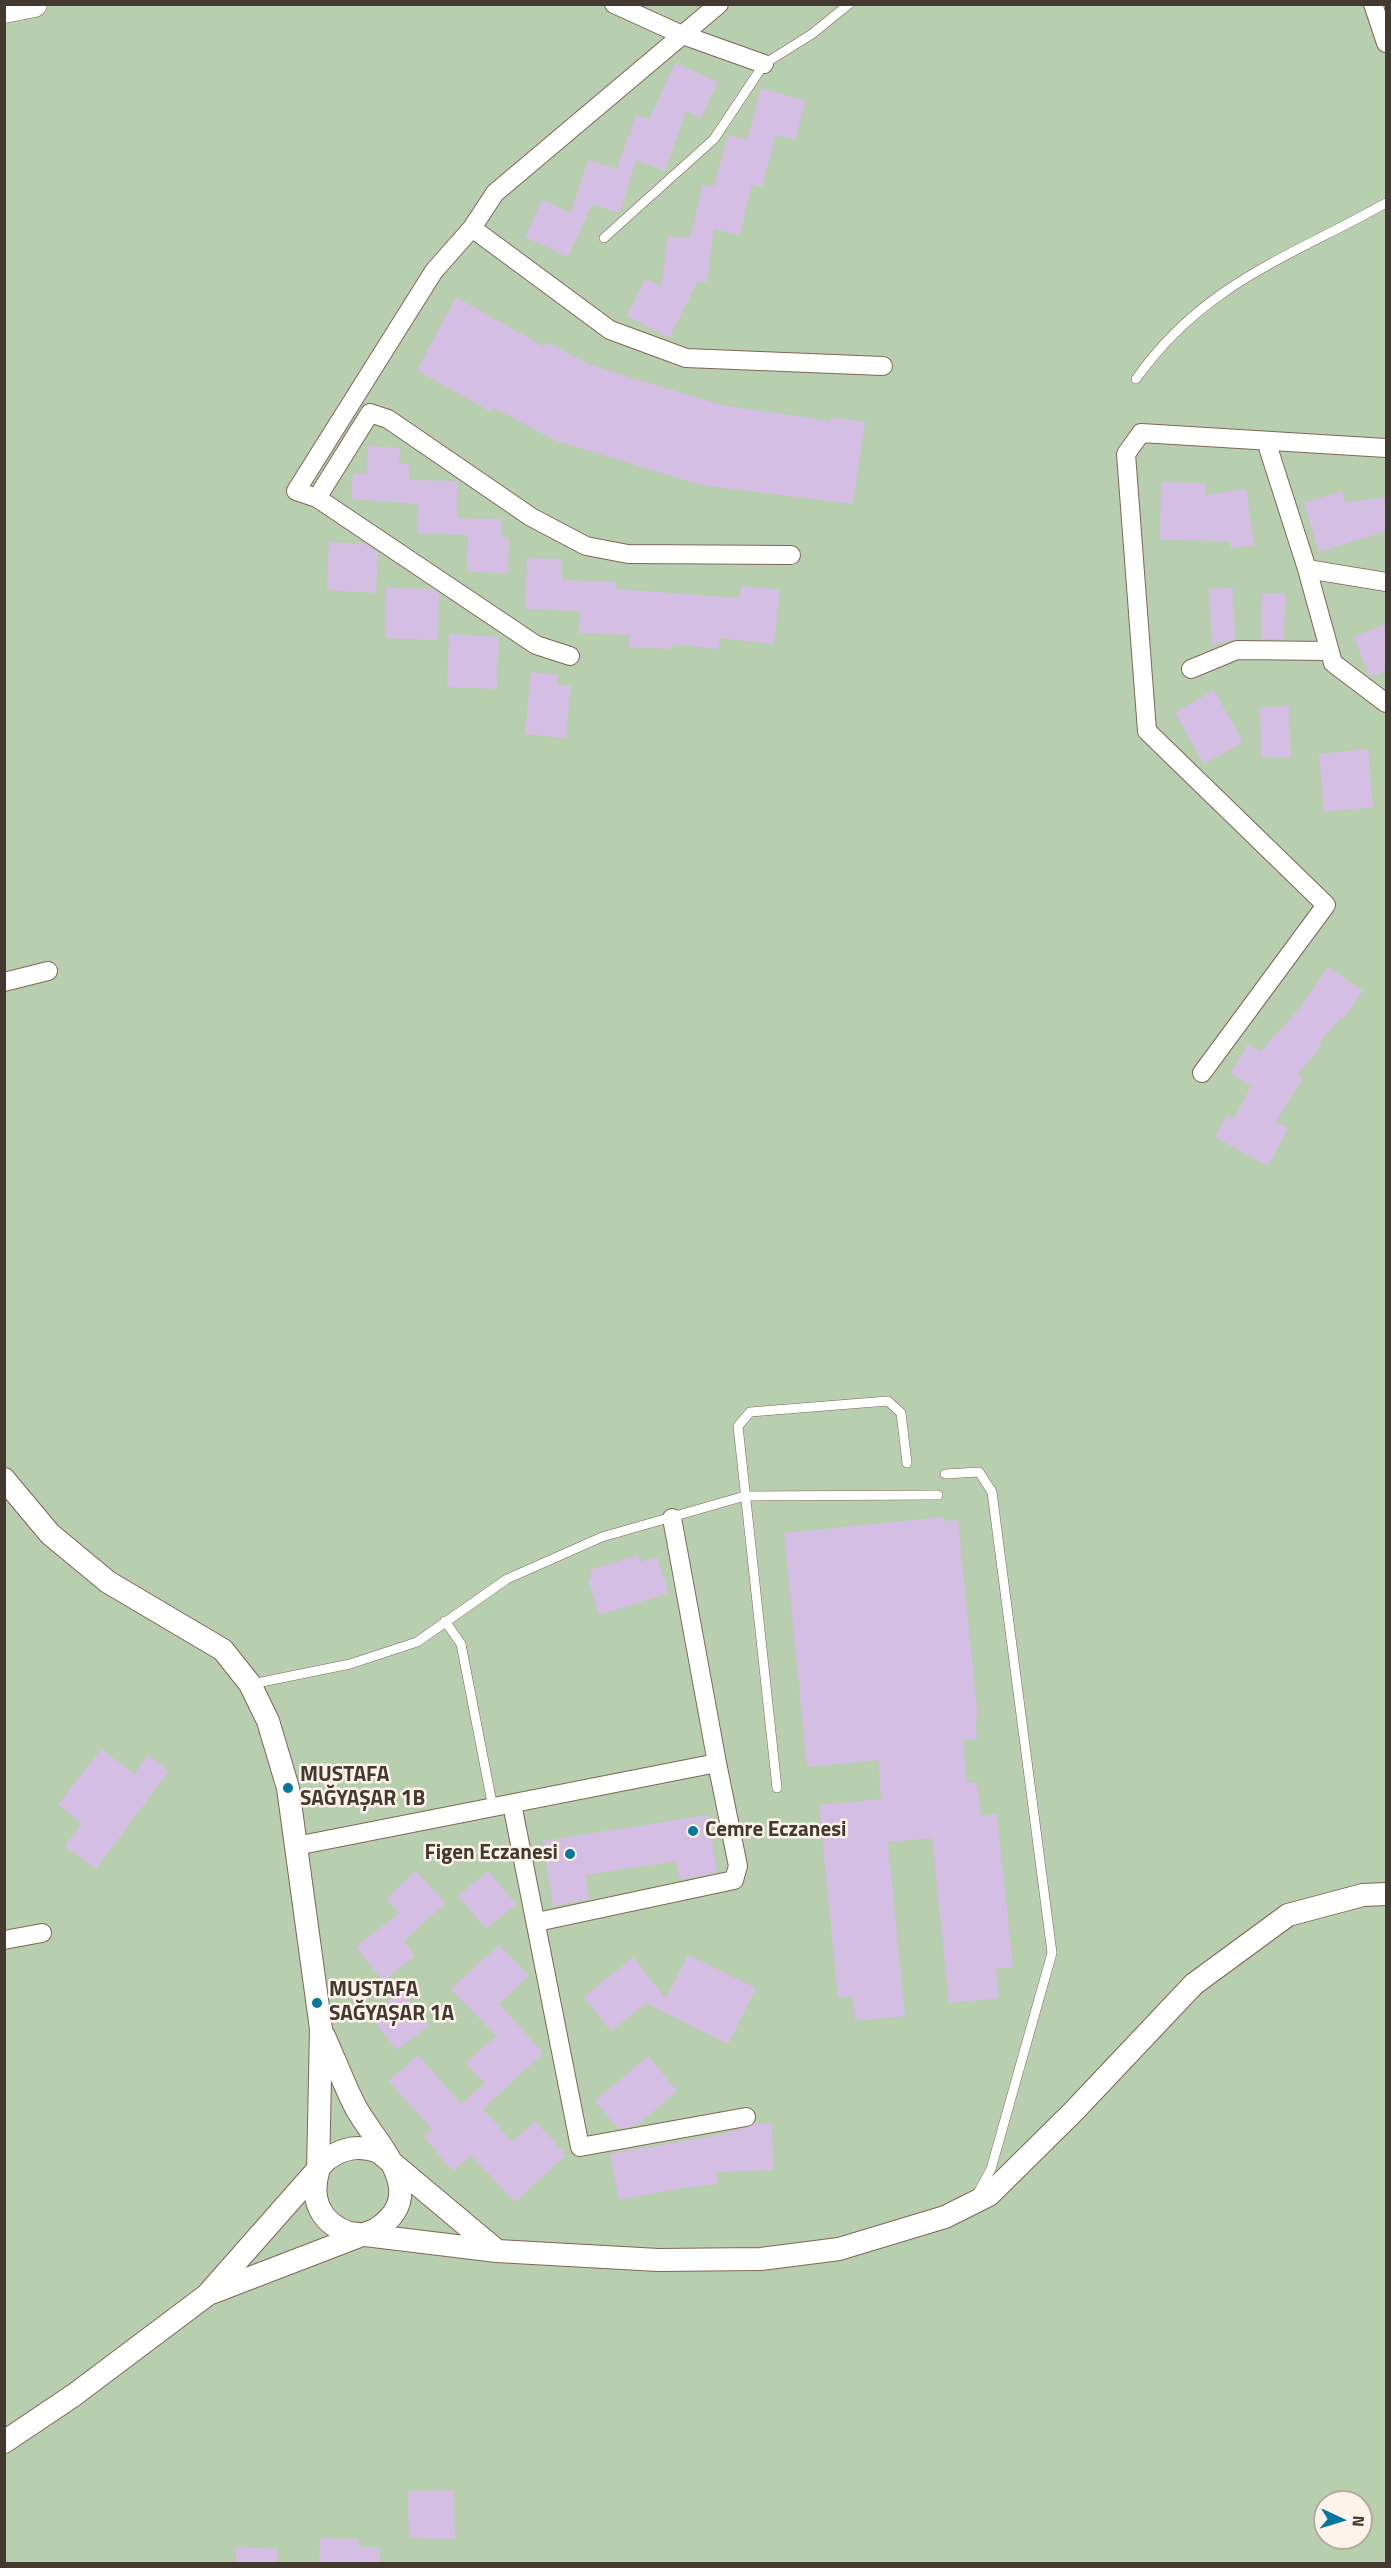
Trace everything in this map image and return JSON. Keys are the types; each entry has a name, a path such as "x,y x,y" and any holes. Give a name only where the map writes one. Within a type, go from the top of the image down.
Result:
{"main road":[{"path":"4,10 34,4"}],"street":[{"path":"614,4 680,34 764,64"},
{"path":"570,656 536,645 317,498 296,491 434,271 472,228 495,193 680,34 719,4"},
{"path":"1373,4 1386,44"},
{"path":"472,228 609,330 686,358 882,366"},
{"path":"317,498 370,412 388,419 531,517 586,546 628,554 791,555"},
{"path":"1202,1072 1326,904 1147,731 1126,454 1141,433 1386,448"},
{"path":"1266,441 1307,569 1333,663 1386,703"},
{"path":"1307,569 1386,582"},
{"path":"1191,669 1237,650 1328,651"},
{"path":"4,982 48,971"},
{"path":"4,1479 50,1534 108,1582 222,1650 250,1684 268,1721 288,1788 321,2029 318,2172 314,2184 319,2210 337,2228 362,2234 497,2251 658,2260 761,2259 839,2249 945,2217 989,2195 1064,2121 1194,1984 1288,1915 1364,1895 1386,1894"},
{"path":"537,1922 734,1880 738,1866 672,1518"},
{"path":"296,1846 717,1763"},
{"path":"512,1804 580,2147 746,2117"},
{"path":"4,1940 42,1933"},
{"path":"207,2295 386,2223 400,2200 401,2186 398,2173 356,2108 321,2029"},
{"path":"4,2442 74,2396 207,2295 332,2156 351,2147 366,2147 379,2152 497,2251"}],"lane":[{"path":"604,238 714,140 764,64 812,34 849,4"},
{"path":"1136,379 1166,339 1206,303 1251,273 1386,203"},
{"path":"777,1788 738,1426 750,1412 888,1401 901,1413 907,1463"},
{"path":"945,1474 979,1472 992,1492 1052,1953 990,2169 973,2203"},
{"path":"250,1684 351,1664 417,1642 518,1574 602,1537 746,1496 938,1495"},
{"path":"445,1622 461,1644 493,1808"}],"green space":[{"path":"5,5 1386,5 1386,2563 5,2564"}],"building":[{"path":"675,63 718,82 701,118 686,111 665,171 636,160 620,213 592,204 568,257 525,237 542,200 571,213 588,160 617,169 636,115 649,119 648,122"},
{"path":"761,88 806,101 795,140 776,135 762,187 752,184 740,235 714,229 707,282 698,281 669,338 627,316 645,279 661,287 668,236 690,238 703,184 714,187 728,135 747,140"},
{"path":"456,297 544,347 547,342 586,363 635,379 721,405 831,421 831,417 865,422 853,504 701,485 554,440 493,407 491,412 417,370"},
{"path":"368,446 400,448 399,463 410,464 409,480 458,481 457,518 501,519 501,537 509,537 508,573 467,572 468,535 417,533 418,504 351,499 353,473 366,474"},
{"path":"1161,482 1206,483 1205,495 1246,489 1254,545 1231,548 1230,541 1160,540"},
{"path":"1342,491 1345,503 1386,497 1386,531 1319,552 1304,503"},
{"path":"329,542 365,544 378,553 376,593 327,590"},
{"path":"527,558 562,559 562,580 616,582 616,589 740,598 741,586 780,590 774,644 720,638 719,649 673,644 672,649 629,647 630,635 579,633 580,611 525,609"},
{"path":"386,588 433,589 439,593 438,640 385,638"},
{"path":"1233,588 1235,639 1212,645 1209,589"},
{"path":"1262,593 1285,593 1284,639 1261,639"},
{"path":"1386,624 1386,671 1370,677 1354,637"},
{"path":"449,634 499,637 497,689 447,687"},
{"path":"531,672 558,675 557,685 571,686 566,738 525,734"},
{"path":"1214,690 1243,742 1204,764 1175,713"},
{"path":"1289,706 1291,757 1261,757 1260,707"},
{"path":"1368,749 1373,807 1324,812 1319,754"},
{"path":"1328,967 1363,991 1343,1019 1341,1017 1319,1043 1322,1046 1297,1075 1303,1078 1276,1122 1288,1128 1268,1166 1215,1137 1227,1115 1234,1119 1251,1086 1230,1073 1248,1044 1260,1052 1299,1009"},
{"path":"944,1517 944,1521 958,1520 978,1719 975,1719 977,1739 963,1740 967,1783 977,1782 981,1816 997,1814 1013,1967 996,1968 999,1998 949,2003 932,1838 888,1842 905,2016 855,2021 853,1997 838,1998 819,1805 881,1799 878,1760 807,1767 784,1533"},
{"path":"638,1555 640,1562 657,1557 669,1593 599,1615 588,1579 592,1578 590,1570"},
{"path":"101,1749 134,1774 148,1755 169,1771 96,1869 65,1846 82,1823 58,1805"},
{"path":"708,1815 717,1872 679,1880 676,1861 586,1875 589,1899 553,1906 543,1841"},
{"path":"416,1871 445,1903 404,1941 415,1956 383,1981 356,1947 399,1913 386,1899"},
{"path":"488,1871 516,1904 486,1929 458,1896"},
{"path":"499,1945 529,1976 499,2004 543,2053 483,2109 512,2142 535,2121 566,2155 515,2202 471,2155 453,2171 424,2137 432,2129 389,2081 418,2055 461,2104 485,2083 466,2063 496,2036 451,1989"},
{"path":"688,1955 756,1988 728,2044 646,2003 611,2031 584,1997 633,1957 666,1999"},
{"path":"402,1991 429,2025 397,2050 370,2016"},
{"path":"648,2056 677,2091 637,2125 619,2129 595,2101"},
{"path":"772,2123 773,2170 716,2172 718,2184 619,2200 610,2154 725,2134 755,2124"},
{"path":"454,2490 455,2539 409,2538 408,2491"},
{"path":"320,2538 359,2539 359,2547 380,2547 380,2564 319,2564"},
{"path":"236,2547 278,2549 277,2564 236,2564"}],"place":[{"name":"MUSTAFA SAĞYAŞAR 1B","path":"288,1788"},
{"name":"Cemre Eczanesi","path":"693,1831"},
{"name":"Figen Eczanesi","path":"570,1854"},
{"name":"MUSTAFA SAĞYAŞAR 1A","path":"317,2003"}]}
